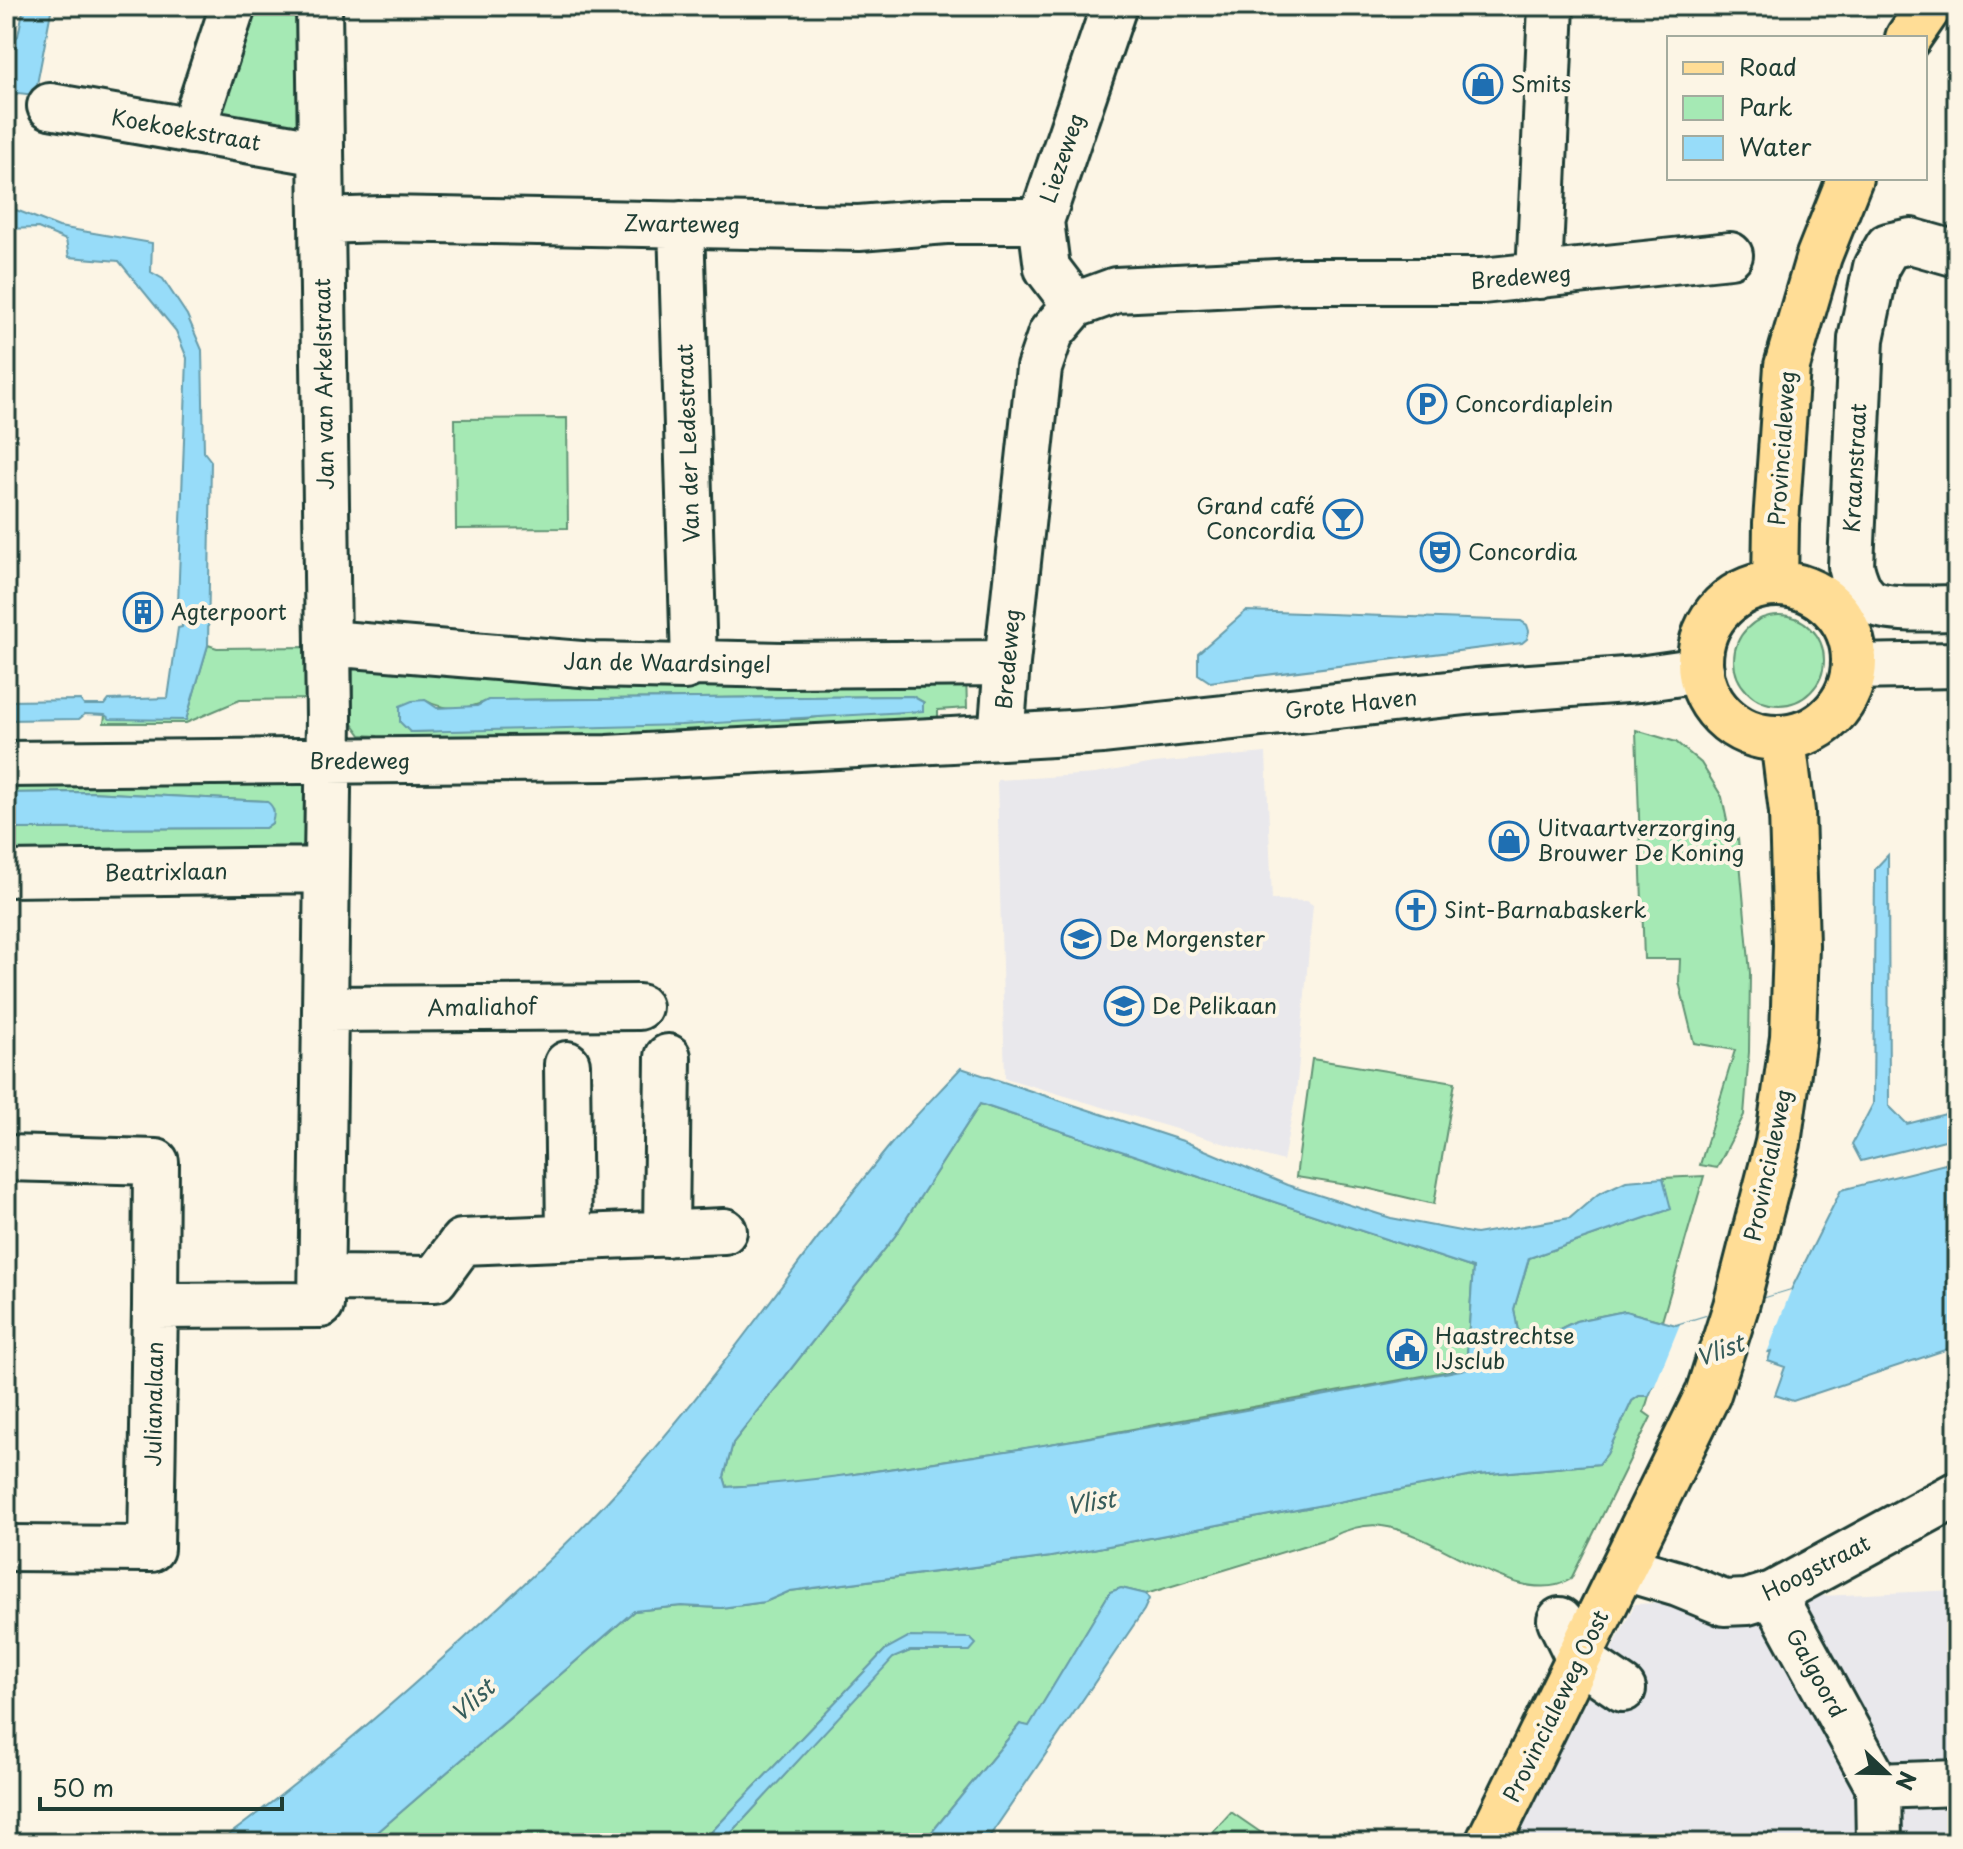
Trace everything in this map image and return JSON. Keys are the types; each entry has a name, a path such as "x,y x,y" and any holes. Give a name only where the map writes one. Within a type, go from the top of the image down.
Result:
{"main road":[{"path":"1909,36 1930,6"},
{"name":"Provincialeweg","path":"1775,584 1787,366 1819,256 1849,180"},
{"path":"1775,584 1801,588 1823,599 1841,618 1852,641 1854,667 1848,693 1832,716 1809,732 1783,739 1760,737 1738,728 1720,713 1707,693 1701,670 1702,645 1712,621 1728,602 1750,589 1775,584"},
{"name":"Provincialeweg","path":"1624,1568 1708,1394 1736,1306 1778,1143 1793,1037 1796,945 1793,827 1783,739"},
{"name":"Provincialeweg Oost","path":"1488,1843 1624,1568"}],"street":[{"path":"192,131 233,6"},
{"name":"Jan van Arkelstraat","path":"319,6 329,761"},
{"name":"Liezeweg","path":"1075,305 1047,268 1041,221 1114,6"},
{"path":"1539,276 1551,6"},
{"name":"Koekoekstraat","path":"50,106 321,153"},
{"name":"Zwarteweg","path":"322,221 382,219 859,228 946,221 1041,221"},
{"name":"Van der Ledestraat","path":"681,224 694,663"},
{"name":"Kraanstraat","path":"1957,254 1911,241 1888,246 1876,267 1861,339 1851,566 1868,600 1881,606 1957,608"},
{"name":"Bredeweg","path":"6,764 607,758 1001,737 1039,368 1051,333 1075,305 1116,290 1296,281 1482,281 1730,255"},
{"name":"Jan de Waardsingel","path":"328,643 593,665 685,667 694,663 1007,663"},
{"path":"1854,667 1957,665"},
{"name":"Grote Haven","path":"1001,737 1103,731 1476,691 1639,679 1701,670"},
{"path":"6,1158 156,1162 155,1306 321,1305 329,761"},
{"name":"Beatrixlaan","path":"6,874 326,870"},
{"name":"Amaliahof","path":"325,1009 639,1007"},
{"path":"666,1234 668,1057"},
{"path":"567,1064 569,1237"},
{"path":"323,1278 435,1279 462,1242 724,1231"},
{"name":"Julianalaan","path":"6,1548 151,1549 155,1306"},
{"name":"Hoogstraat","path":"1624,1568 1678,1584 1724,1603 1747,1602 1773,1594 1957,1494"},
{"name":"Galgoord","path":"1773,1594 1878,1786 1879,1843"},
{"path":"1560,1620 1579,1659 1623,1689"},
{"path":"1878,1786 1957,1783"}],"shaded area":[{"path":"1266,753 1272,900 1307,901 1313,905 1296,1094 1283,1161 1005,1078 997,780 1095,774 1154,763"},
{"path":"1957,1590 1957,1843 1513,1843 1635,1604"}],"green space":[{"path":"246,6 305,6 308,129 216,124"},
{"path":"567,418 568,528 456,529 455,419"},
{"path":"1779,615 1796,618 1811,628 1821,643 1824,660 1821,677 1811,692 1796,702 1779,705 1762,702 1747,692 1737,677 1734,660 1737,643 1747,628 1762,618"},
{"path":"208,645 217,648 306,647 307,699 240,700 186,723 104,723 105,715 186,720"},
{"path":"353,660 966,673 967,708 938,710 938,718 750,738 378,745 377,736 361,735 353,724","holes":["912,696 923,702 804,719 410,732 425,700 457,708 489,700"]},
{"path":"1636,730 1676,742 1701,763 1722,797 1731,840 1738,839 1750,973 1749,1052 1744,1115 1717,1168 1700,1165 1735,1050 1694,1043 1679,982 1680,959 1644,959"},
{"path":"6,780 300,781 309,789 307,841 299,849 6,853 6,829 265,828 272,823 266,801 89,792 6,793"},
{"path":"1312,1059 1455,1082 1434,1204 1366,1188 1296,1177"},
{"path":"980,1104 1473,1268 1466,1368 1040,1446 795,1483 727,1487 724,1477 733,1443 895,1236"},
{"path":"1704,1176 1662,1321 1625,1311 1576,1321 1521,1348 1514,1309 1529,1258 1670,1209 1663,1178"},
{"path":"1639,1396 1649,1396 1644,1412 1651,1417 1571,1579 1550,1586 1527,1585 1503,1578 1404,1532 1369,1525 1146,1594 1121,1588 1110,1592 1029,1727 1020,1724 923,1843 722,1843 892,1658 910,1651 970,1651 886,1649 701,1843 365,1843 634,1611 681,1606 721,1608 765,1602 790,1591 1051,1557 1478,1475 1599,1464 1607,1454 1632,1401"},
{"path":"1231,1812 1276,1843 1203,1843"}],"water":[{"path":"24,6 52,6 35,95 18,93 13,97 6,130 6,47 18,36"},
{"path":"6,206 59,227 152,243 151,272 163,279 187,315 202,350 204,452 211,461 208,645 186,720 110,719 105,715 85,714 79,719 6,720 6,701 80,700 84,705 105,705 109,700 168,698 178,628 182,627 182,604 178,604 187,358 176,331 119,261 69,257 66,240 38,228 6,229"},
{"path":"1246,611 1521,621 1529,631 1522,643 1210,682 1198,674 1198,653"},
{"path":"912,696 923,702 923,711 681,725 410,732 400,722 400,706 425,700 437,708 477,706 488,700"},
{"path":"89,792 266,801 273,808 274,816 272,823 265,828 6,829 6,793"},
{"path":"1888,855 1889,1106 1907,1124 1957,1111 1957,1137 1861,1161 1852,1144 1873,1104 1875,869"},
{"name":"Vlist","path":"961,1068 1186,1142 1287,1185 1391,1218 1476,1234 1570,1218 1598,1194 1626,1181 1663,1178 1671,1209 1529,1258 1514,1309 1521,1348 1576,1321 1625,1311 1676,1325 1791,1290 1841,1190 1957,1161 1957,1346 1793,1401 1775,1395 1785,1367 1768,1361 1771,1351 1653,1387 1649,1396 1639,1396 1632,1401 1607,1454 1599,1464 1478,1475 1051,1557 790,1591 765,1602 721,1608 681,1606 634,1611 365,1843 218,1843 383,1711 558,1552 596,1513 699,1394 887,1149","holes":["980,1104 1473,1268 1466,1369 1224,1414 886,1470 727,1487 724,1477 733,1443 895,1236"]},
{"path":"1121,1588 1146,1594 1149,1599 1144,1610 985,1843 923,1843 1020,1724 1029,1726 1110,1592"},
{"path":"908,1637 970,1638 976,1644 970,1651 910,1651 893,1658 722,1843 701,1843 886,1649"}],"pier":[{"path":"1791,1290 1764,1361 1765,1357 1655,1390 1649,1400 1680,1324"}],"place":[{"name":"Smits","path":"1483,84"},
{"name":"Concordiaplein","path":"1427,404"},
{"name":"Grand café Concordia","path":"1343,519"},
{"name":"Concordia","path":"1440,552"},
{"name":"Agterpoort","path":"143,612"},
{"name":"Uitvaartverzorging Brouwer De Koning","path":"1509,841"},
{"name":"Sint-Barnabaskerk","path":"1416,910"},
{"name":"De Morgenster","path":"1081,939"},
{"name":"De Pelikaan","path":"1124,1006"},
{"name":"Haastrechtse IJsclub","path":"1407,1349"}]}
